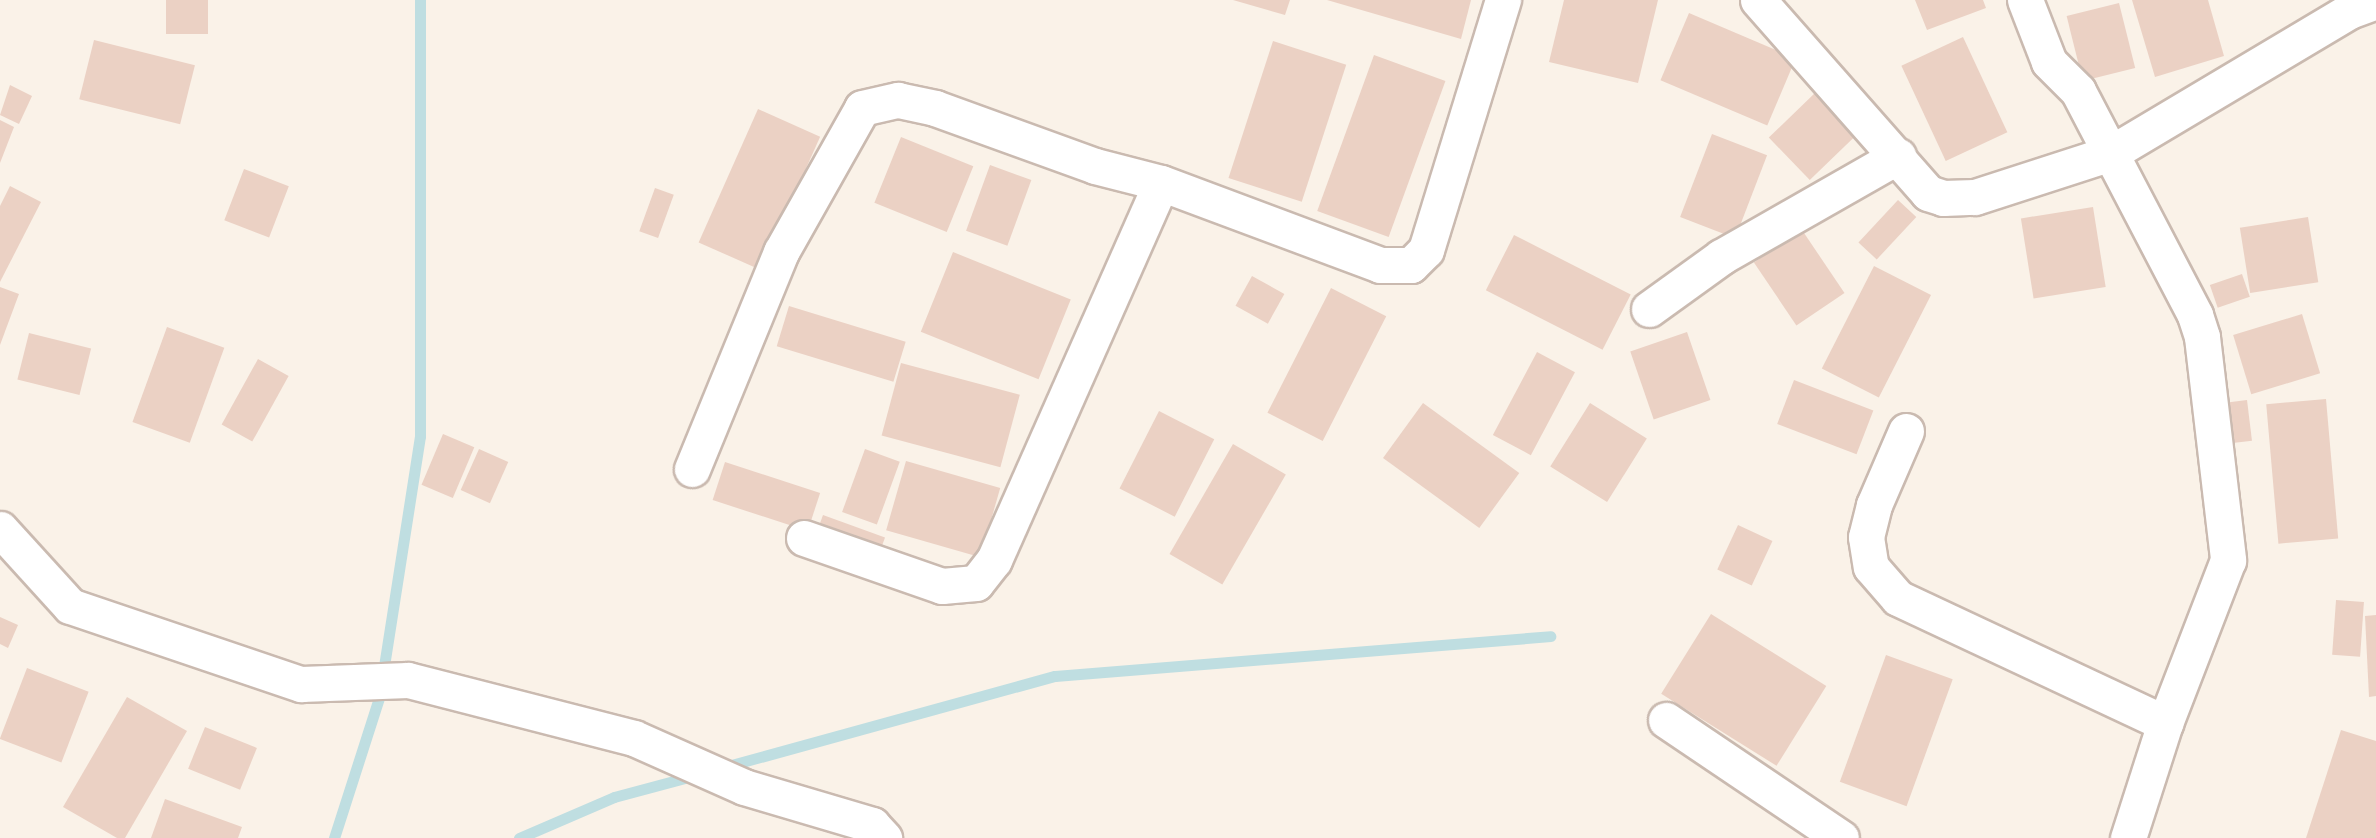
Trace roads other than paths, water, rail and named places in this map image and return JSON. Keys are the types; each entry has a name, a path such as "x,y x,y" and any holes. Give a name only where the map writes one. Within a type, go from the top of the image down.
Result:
{"street":[{"path":"692,469 781,252 862,108 898,100 936,108 1095,166 1161,183 1380,265 1411,265 1426,250 1503,0"},
{"path":"1758,0 1928,194 1943,198 1975,197 2111,154 2349,12 2376,1"},
{"path":"2025,0 2049,62 2078,91 2198,326 2228,560 2166,723 2128,838"},
{"path":"1649,310 1721,257 1898,156"},
{"path":"804,538 942,586 976,582 994,560 1161,183"},
{"path":"1906,431 1874,505 1866,537 1871,568 1898,598 2166,723"},
{"path":"0,529 70,606 302,684 408,680 634,738 744,787 872,826 884,838"},
{"path":"1666,720 1841,838"}],"waterway":[{"path":"334,838 379,698 420,436 420,0"},
{"path":"724,767 1055,676 1550,636"},
{"path":"519,838 614,797 696,775"}]}
